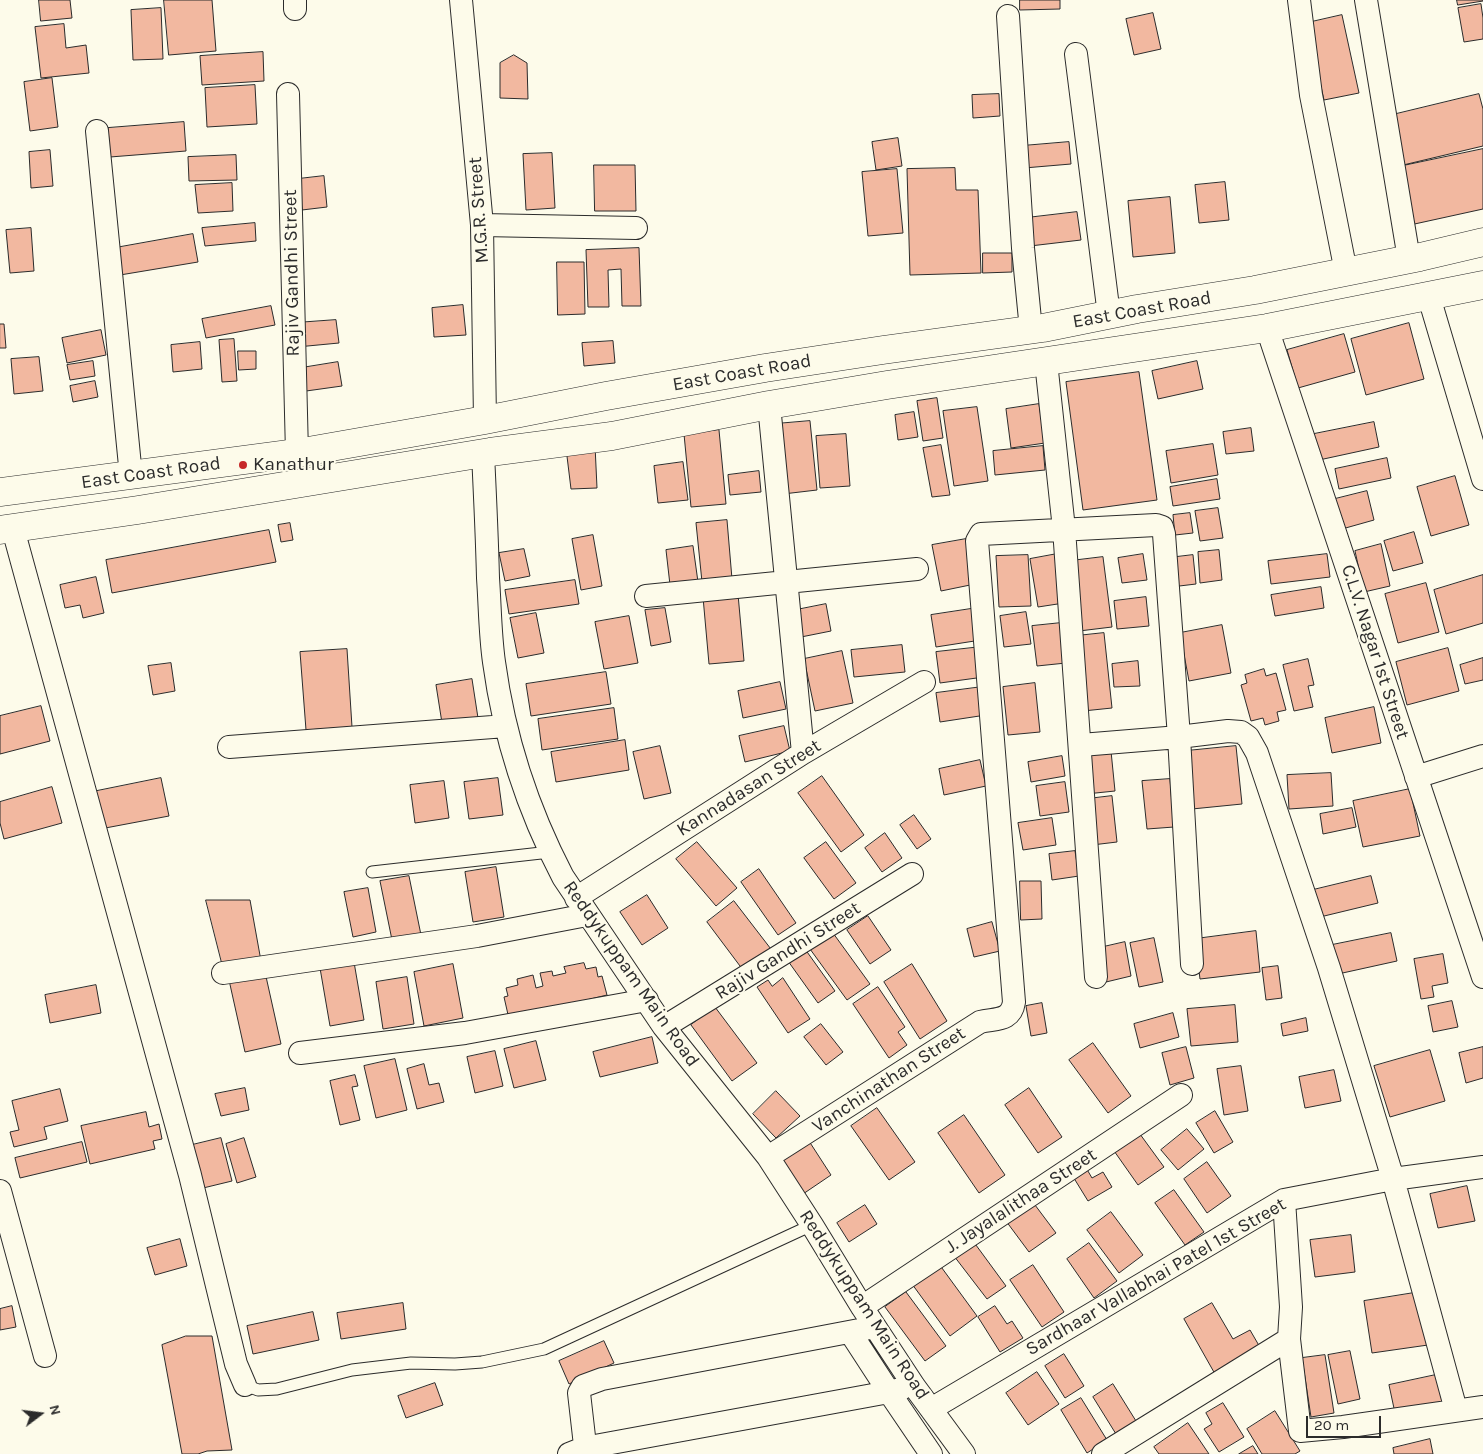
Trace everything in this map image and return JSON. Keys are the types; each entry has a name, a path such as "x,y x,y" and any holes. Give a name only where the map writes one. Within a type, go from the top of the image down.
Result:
{"main road":[{"name":"East Coast Road","path":"0,492 296,453 765,368 1031,330 1255,290 1483,242"},
{"name":"East Coast Road","path":"6,530 483,454 612,436 769,405 887,385 1267,328 1483,285"},
{"path":"483,454 485,420"}],"street":[{"name":"M.G.R. Street","path":"461,0 482,225 485,420"},
{"path":"1299,0 1311,94 1346,272"},
{"path":"1366,0 1409,259"},
{"path":"1008,16 1023,248 1031,330"},
{"path":"1076,54 1109,315"},
{"name":"Rajiv Gandhi Street","path":"288,94 296,453"},
{"path":"97,131 131,476"},
{"path":"482,225 636,228"},
{"path":"1430,297 1483,479"},
{"name":"C.L.V. Nagar 1st Street","path":"1267,328 1483,977"},
{"path":"1046,362 1064,529 1081,745 1096,977"},
{"path":"769,405 803,753"},
{"name":"Reddykuppam Main Road","path":"483,454 491,634 494,662 506,726 518,770 550,852 563,877 664,1027 768,1157 812,1224 875,1327 914,1386 962,1451"},
{"path":"1064,529 1156,525 1162,527 1179,737 1192,964"},
{"name":"Vanchinathan Street","path":"768,1157 980,1022 1008,1016 1013,1010 1014,1002 977,541 978,537 984,534 1064,529"},
{"path":"6,530 190,1175 236,1364 245,1385"},
{"path":"646,596 917,570"},
{"name":"Kannadasan Street","path":"582,906 803,753 924,682"},
{"path":"229,747 506,726"},
{"path":"1081,745 1228,731 1241,732 1248,737 1257,753 1328,968 1393,1179 1456,1410"},
{"path":"1416,777 1483,756"},
{"name":"Rajiv Gandhi Street","path":"664,1027 912,874"},
{"path":"224,973 477,936 582,906"},
{"path":"300,1053 465,1033 647,1000"},
{"name":"J. Jayalalithaa Street","path":"862,1307 1181,1095"},
{"name":"Sardhaar Vallabhai Patel 1st Street","path":"932,1409 1284,1200 1393,1179 1483,1167"},
{"path":"0,1191 45,1356"},
{"path":"1284,1200 1291,1307 1289,1338 1300,1431 1483,1407"},
{"path":"875,1327 602,1379 583,1386 579,1393 579,1452 914,1386"},
{"path":"850,1332 932,1454 962,1451"},
{"path":"1103,1454 1289,1338"}],"lane":[{"path":"372,872 550,852"},
{"path":"245,1385 258,1390 276,1389 352,1370 411,1363 455,1364 482,1362 544,1349 812,1224"}],"building":[{"path":"39,0 70,0 72,18 41,21"},
{"path":"164,0 212,0 216,51 169,55"},
{"path":"1020,0 1060,0 1060,9 1020,10"},
{"path":"1457,0 1483,0 1483,1 1458,5"},
{"path":"1481,4 1483,39 1464,42 1458,8"},
{"path":"161,8 163,59 133,60 131,10"},
{"path":"1153,13 1161,49 1134,55 1126,19"},
{"path":"1342,15 1359,93 1324,100 1307,23"},
{"path":"64,24 66,48 86,45 89,73 41,78 35,27"},
{"path":"263,52 264,81 202,85 200,56"},
{"path":"514,55 527,63 528,99 500,98 500,63"},
{"path":"52,78 58,127 30,131 24,82"},
{"path":"255,85 257,124 207,127 205,88"},
{"path":"999,94 1000,116 973,118 972,95"},
{"path":"1479,94 1483,109 1483,146 1399,166 1388,116"},
{"path":"184,122 186,151 110,157 108,128"},
{"path":"898,138 902,166 876,170 872,142"},
{"path":"1069,142 1071,164 1024,168 1022,146"},
{"path":"1483,149 1483,209 1410,225 1398,167"},
{"path":"50,150 53,186 31,188 29,152"},
{"path":"552,153 555,208 526,210 523,154"},
{"path":"236,155 237,180 189,181 188,157"},
{"path":"594,165 635,165 636,211 595,211"},
{"path":"955,168 956,190 978,190 981,273 910,275 907,169"},
{"path":"897,169 903,233 868,236 862,172"},
{"path":"324,176 327,207 302,210 298,179"},
{"path":"1225,182 1229,220 1199,223 1195,185"},
{"path":"232,183 233,211 198,213 195,185"},
{"path":"1170,197 1175,253 1133,257 1128,201"},
{"path":"1077,212 1081,240 1030,246 1026,218"},
{"path":"255,223 256,241 205,246 202,228"},
{"path":"31,228 34,271 10,273 6,230"},
{"path":"193,234 198,262 120,275 115,248"},
{"path":"639,248 641,306 622,306 621,269 608,270 609,307 588,307 586,250"},
{"path":"983,253 1012,253 1012,272 983,273"},
{"path":"557,262 584,262 585,314 558,315"},
{"path":"463,305 466,335 434,337 432,308"},
{"path":"271,306 275,325 206,338 202,319"},
{"path":"336,320 339,343 297,347 295,323"},
{"path":"1409,323 1424,379 1366,395 1351,339"},
{"path":"0,324 4,324 6,348 0,348"},
{"path":"101,330 106,355 67,363 62,338"},
{"path":"1344,334 1355,372 1298,388 1287,350"},
{"path":"234,339 237,381 222,382 219,340"},
{"path":"613,341 615,363 584,366 582,343"},
{"path":"200,342 202,369 173,372 171,345"},
{"path":"238,351 256,351 256,369 239,370"},
{"path":"39,357 43,391 14,394 11,359"},
{"path":"93,361 95,376 70,380 67,365"},
{"path":"1197,361 1203,389 1158,399 1152,371"},
{"path":"338,362 342,386 299,392 295,369"},
{"path":"1139,372 1157,500 1083,510 1066,382"},
{"path":"95,381 98,397 73,402 70,386"},
{"path":"937,398 943,438 923,441 917,401"},
{"path":"1039,404 1045,443 1011,448 1006,409"},
{"path":"977,407 988,481 954,486 943,411"},
{"path":"914,412 918,437 898,440 895,415"},
{"path":"810,421 817,490 783,494 775,424"},
{"path":"1374,422 1379,447 1319,460 1314,434"},
{"path":"1251,428 1254,451 1226,454 1223,432"},
{"path":"719,430 726,504 691,507 684,434"},
{"path":"846,434 850,486 820,488 816,436"},
{"path":"1213,444 1218,475 1171,483 1166,451"},
{"path":"595,445 597,488 571,489 566,448"},
{"path":"941,445 950,495 932,497 923,448"},
{"path":"1043,446 1045,470 995,475 993,451"},
{"path":"1387,458 1391,478 1339,489 1335,469"},
{"path":"683,462 688,500 658,503 654,466"},
{"path":"759,471 761,492 730,495 728,475"},
{"path":"1455,476 1469,525 1431,536 1417,487"},
{"path":"1217,479 1220,499 1173,506 1170,487"},
{"path":"1367,491 1374,520 1342,529 1335,499"},
{"path":"1218,508 1223,538 1200,541 1195,511"},
{"path":"1190,513 1193,533 1175,535 1173,515"},
{"path":"727,520 732,579 702,582 696,523"},
{"path":"290,523 293,540 281,542 278,525"},
{"path":"269,530 276,562 112,593 106,560"},
{"path":"1414,532 1423,563 1393,571 1384,541"},
{"path":"593,535 602,586 581,590 572,539"},
{"path":"966,539 975,584 941,591 932,545"},
{"path":"1381,544 1390,586 1364,592 1355,551"},
{"path":"693,546 698,582 670,585 666,550"},
{"path":"524,549 530,576 505,581 499,553"},
{"path":"1219,550 1222,580 1200,583 1198,552"},
{"path":"1057,554 1064,603 1038,607 1030,559"},
{"path":"1143,554 1147,580 1122,583 1118,558"},
{"path":"1327,554 1330,577 1271,584 1268,561"},
{"path":"1028,555 1031,606 999,607 996,556"},
{"path":"1193,555 1196,584 1171,587 1168,558"},
{"path":"1103,557 1112,627 1079,631 1070,561"},
{"path":"1483,575 1483,623 1446,634 1434,590"},
{"path":"96,577 104,613 83,618 80,605 65,608 60,585"},
{"path":"575,580 579,604 509,614 505,590"},
{"path":"1426,583 1439,632 1398,643 1385,594"},
{"path":"1321,587 1324,608 1275,616 1271,595"},
{"path":"738,594 744,661 709,664 703,597"},
{"path":"1146,597 1149,626 1117,629 1114,601"},
{"path":"826,604 831,631 801,637 796,610"},
{"path":"665,608 671,642 651,646 645,610"},
{"path":"977,608 981,640 936,647 931,615"},
{"path":"1026,612 1031,644 1004,647 1000,616"},
{"path":"536,613 544,653 518,658 510,618"},
{"path":"629,616 638,663 604,669 595,622"},
{"path":"1061,623 1066,663 1037,666 1032,626"},
{"path":"1222,625 1231,673 1189,681 1180,633"},
{"path":"1104,633 1112,708 1083,711 1076,636"},
{"path":"902,645 905,672 854,677 851,650"},
{"path":"981,647 984,677 940,683 936,652"},
{"path":"1448,648 1459,691 1407,705 1396,662"},
{"path":"347,649 352,727 306,730 300,652"},
{"path":"842,651 853,703 815,711 804,659"},
{"path":"1483,658 1483,680 1465,684 1460,665"},
{"path":"1308,659 1314,685 1308,686 1313,707 1294,711 1283,665"},
{"path":"1138,661 1140,686 1114,687 1112,664"},
{"path":"171,663 175,691 153,695 148,666"},
{"path":"1264,669 1266,676 1276,673 1286,710 1277,712 1279,721 1265,725 1263,718 1251,721 1241,685 1247,683 1245,675"},
{"path":"606,672 611,704 531,716 526,684"},
{"path":"472,679 478,718 442,723 436,685"},
{"path":"780,682 786,709 743,718 738,691"},
{"path":"1035,683 1040,732 1008,735 1003,687"},
{"path":"982,687 986,715 940,722 936,693"},
{"path":"41,706 50,741 0,754 0,716"},
{"path":"1374,707 1381,743 1332,753 1325,718"},
{"path":"614,708 618,739 542,750 538,719"},
{"path":"784,726 790,751 745,762 739,736"},
{"path":"625,740 629,770 556,782 551,752"},
{"path":"660,746 671,793 644,799 633,752"},
{"path":"1236,746 1242,804 1192,809 1186,751"},
{"path":"1111,751 1115,791 1086,794 1083,754"},
{"path":"1062,756 1065,776 1031,782 1028,762"},
{"path":"980,760 986,786 944,795 939,769"},
{"path":"1331,773 1333,806 1289,809 1287,775"},
{"path":"822,776 864,835 841,852 798,793"},
{"path":"161,778 169,816 100,829 92,792"},
{"path":"498,778 503,815 469,819 464,782"},
{"path":"1170,779 1174,827 1147,829 1142,781"},
{"path":"444,781 449,818 415,823 410,785"},
{"path":"1065,782 1069,812 1040,816 1036,786"},
{"path":"52,787 62,823 4,839 0,823 0,802"},
{"path":"1410,789 1420,836 1363,847 1353,801"},
{"path":"1112,796 1117,842 1092,845 1087,799"},
{"path":"1352,808 1356,827 1323,834 1320,814"},
{"path":"914,815 931,839 917,849 900,825"},
{"path":"1052,818 1056,845 1023,850 1018,823"},
{"path":"885,833 902,858 882,872 865,848"},
{"path":"697,842 737,888 716,906 676,859"},
{"path":"826,842 856,883 834,899 804,858"},
{"path":"1075,851 1079,876 1052,880 1049,854"},
{"path":"496,867 504,917 473,922 465,872"},
{"path":"759,869 796,923 778,935 741,882"},
{"path":"409,876 421,935 392,940 380,881"},
{"path":"1371,876 1378,903 1320,917 1313,890"},
{"path":"1020,881 1041,881 1042,919 1021,920"},
{"path":"368,888 376,932 353,937 344,892"},
{"path":"647,895 668,928 642,945 620,912"},
{"path":"206,900 250,900 261,961 223,967"},
{"path":"734,901 774,953 746,974 707,922"},
{"path":"868,916 891,950 870,964 847,930"},
{"path":"992,922 1000,951 974,957 967,929"},
{"path":"1256,931 1260,972 1200,979 1195,939"},
{"path":"833,933 870,984 847,1000 810,949"},
{"path":"1391,933 1397,961 1338,974 1332,945"},
{"path":"1154,938 1163,982 1139,987 1130,943"},
{"path":"1125,942 1131,976 1106,982 1099,948"},
{"path":"805,949 835,991 818,1003 788,961"},
{"path":"1443,954 1448,983 1432,986 1434,997 1421,999 1414,959"},
{"path":"354,962 364,1020 330,1026 320,968"},
{"path":"584,963 586,969 596,967 598,977 602,976 607,995 509,1019 504,997 508,996 506,988 518,985 517,979 533,975 536,988 543,986 540,973 552,971 553,976 566,973 564,967"},
{"path":"453,964 463,1018 424,1026 414,972"},
{"path":"912,964 947,1021 920,1039 884,982"},
{"path":"1278,966 1282,998 1266,1000 1262,968"},
{"path":"265,972 281,1044 245,1052 229,980"},
{"path":"407,977 414,1024 383,1029 376,982"},
{"path":"783,978 810,1019 788,1033 757,987 768,980 772,986"},
{"path":"96,985 101,1013 50,1023 45,995"},
{"path":"878,987 905,1027 898,1032 907,1045 889,1058 853,1004"},
{"path":"1452,1001 1458,1027 1433,1032 1428,1006"},
{"path":"1042,1003 1047,1033 1031,1036 1026,1006"},
{"path":"1235,1005 1238,1042 1191,1046 1187,1009"},
{"path":"715,1007 757,1063 732,1081 691,1025"},
{"path":"1173,1013 1179,1037 1140,1048 1134,1024"},
{"path":"1306,1018 1308,1031 1283,1036 1281,1024"},
{"path":"821,1024 843,1052 826,1065 804,1037"},
{"path":"652,1037 658,1063 600,1077 593,1052"},
{"path":"536,1041 546,1080 514,1088 504,1049"},
{"path":"1093,1043 1131,1096 1108,1113 1069,1060"},
{"path":"1186,1047 1194,1078 1170,1085 1162,1053"},
{"path":"1483,1047 1483,1078 1466,1083 1459,1053"},
{"path":"1430,1050 1445,1101 1390,1117 1374,1066"},
{"path":"495,1051 503,1086 475,1093 467,1057"},
{"path":"395,1059 407,1110 376,1118 364,1066"},
{"path":"424,1064 429,1085 439,1083 444,1102 417,1109 407,1069"},
{"path":"1241,1066 1248,1111 1224,1115 1217,1069"},
{"path":"1334,1070 1341,1101 1305,1108 1299,1077"},
{"path":"355,1075 358,1086 352,1087 360,1120 340,1125 330,1081"},
{"path":"245,1088 249,1110 221,1116 215,1094"},
{"path":"1029,1088 1062,1137 1038,1153 1005,1105"},
{"path":"60,1089 68,1121 44,1127 47,1139 14,1147 10,1132 19,1130 12,1101"},
{"path":"776,1091 800,1116 776,1138 753,1114"},
{"path":"877,1108 915,1162 889,1180 851,1126"},
{"path":"1215,1111 1233,1142 1214,1153 1196,1123"},
{"path":"146,1112 149,1127 159,1124 162,1139 153,1141 155,1149 90,1164 81,1126"},
{"path":"964,1115 1005,1175 979,1193 938,1133"},
{"path":"1187,1129 1204,1149 1178,1170 1161,1150"},
{"path":"1137,1130 1164,1167 1138,1185 1112,1148"},
{"path":"221,1138 232,1181 199,1189 188,1146"},
{"path":"244,1138 256,1177 237,1183 226,1144"},
{"path":"807,1138 831,1175 803,1194 779,1158"},
{"path":"82,1142 87,1162 20,1178 15,1158"},
{"path":"1207,1162 1231,1196 1207,1213 1184,1179"},
{"path":"1085,1166 1092,1178 1103,1172 1112,1187 1088,1201 1072,1175"},
{"path":"1467,1186 1475,1221 1438,1228 1430,1194"},
{"path":"1174,1190 1204,1232 1185,1245 1155,1203"},
{"path":"1032,1201 1056,1233 1029,1252 1006,1221"},
{"path":"865,1205 877,1224 849,1242 837,1223"},
{"path":"1111,1212 1143,1255 1119,1273 1087,1230"},
{"path":"1351,1235 1355,1272 1315,1277 1310,1240"},
{"path":"180,1239 187,1266 155,1275 147,1248"},
{"path":"973,1241 1006,1286 987,1299 954,1256"},
{"path":"1089,1243 1117,1281 1094,1298 1067,1259"},
{"path":"939,1264 977,1316 950,1336 912,1284"},
{"path":"1033,1265 1064,1312 1042,1327 1010,1280"},
{"path":"906,1292 946,1346 925,1361 885,1307"},
{"path":"1420,1292 1428,1345 1372,1353 1364,1301"},
{"path":"403,1303 406,1329 341,1339 337,1313"},
{"path":"1212,1303 1233,1339 1250,1330 1261,1349 1215,1374 1184,1319"},
{"path":"12,1306 16,1327 0,1330 0,1309"},
{"path":"995,1306 1007,1324 1012,1321 1023,1338 1000,1352 978,1317"},
{"path":"313,1312 319,1340 253,1354 247,1326"},
{"path":"186,1336 212,1336 232,1450 182,1454 162,1345"},
{"path":"604,1341 614,1363 569,1384 559,1361"},
{"path":"1350,1351 1360,1399 1338,1404 1328,1355"},
{"path":"1064,1354 1084,1386 1065,1398 1045,1366"},
{"path":"1325,1355 1334,1413 1311,1417 1302,1358"},
{"path":"1037,1372 1059,1404 1028,1425 1006,1393"},
{"path":"1445,1373 1451,1401 1395,1413 1389,1385"},
{"path":"435,1383 443,1405 406,1418 398,1396"},
{"path":"1113,1384 1136,1421 1116,1434 1093,1397"},
{"path":"1081,1398 1107,1440 1087,1453 1061,1410"},
{"path":"1223,1403 1244,1437 1219,1452 1204,1429 1212,1424 1206,1413"},
{"path":"1275,1411 1300,1451 1295,1454 1262,1454 1247,1429"},
{"path":"1188,1423 1209,1454 1159,1454 1154,1447"},
{"path":"1430,1439 1433,1454 1394,1454 1393,1448"},
{"path":"1253,1446 1258,1454 1239,1454"}],"place":[{"name":"Kanathur","path":"243,465"}]}
